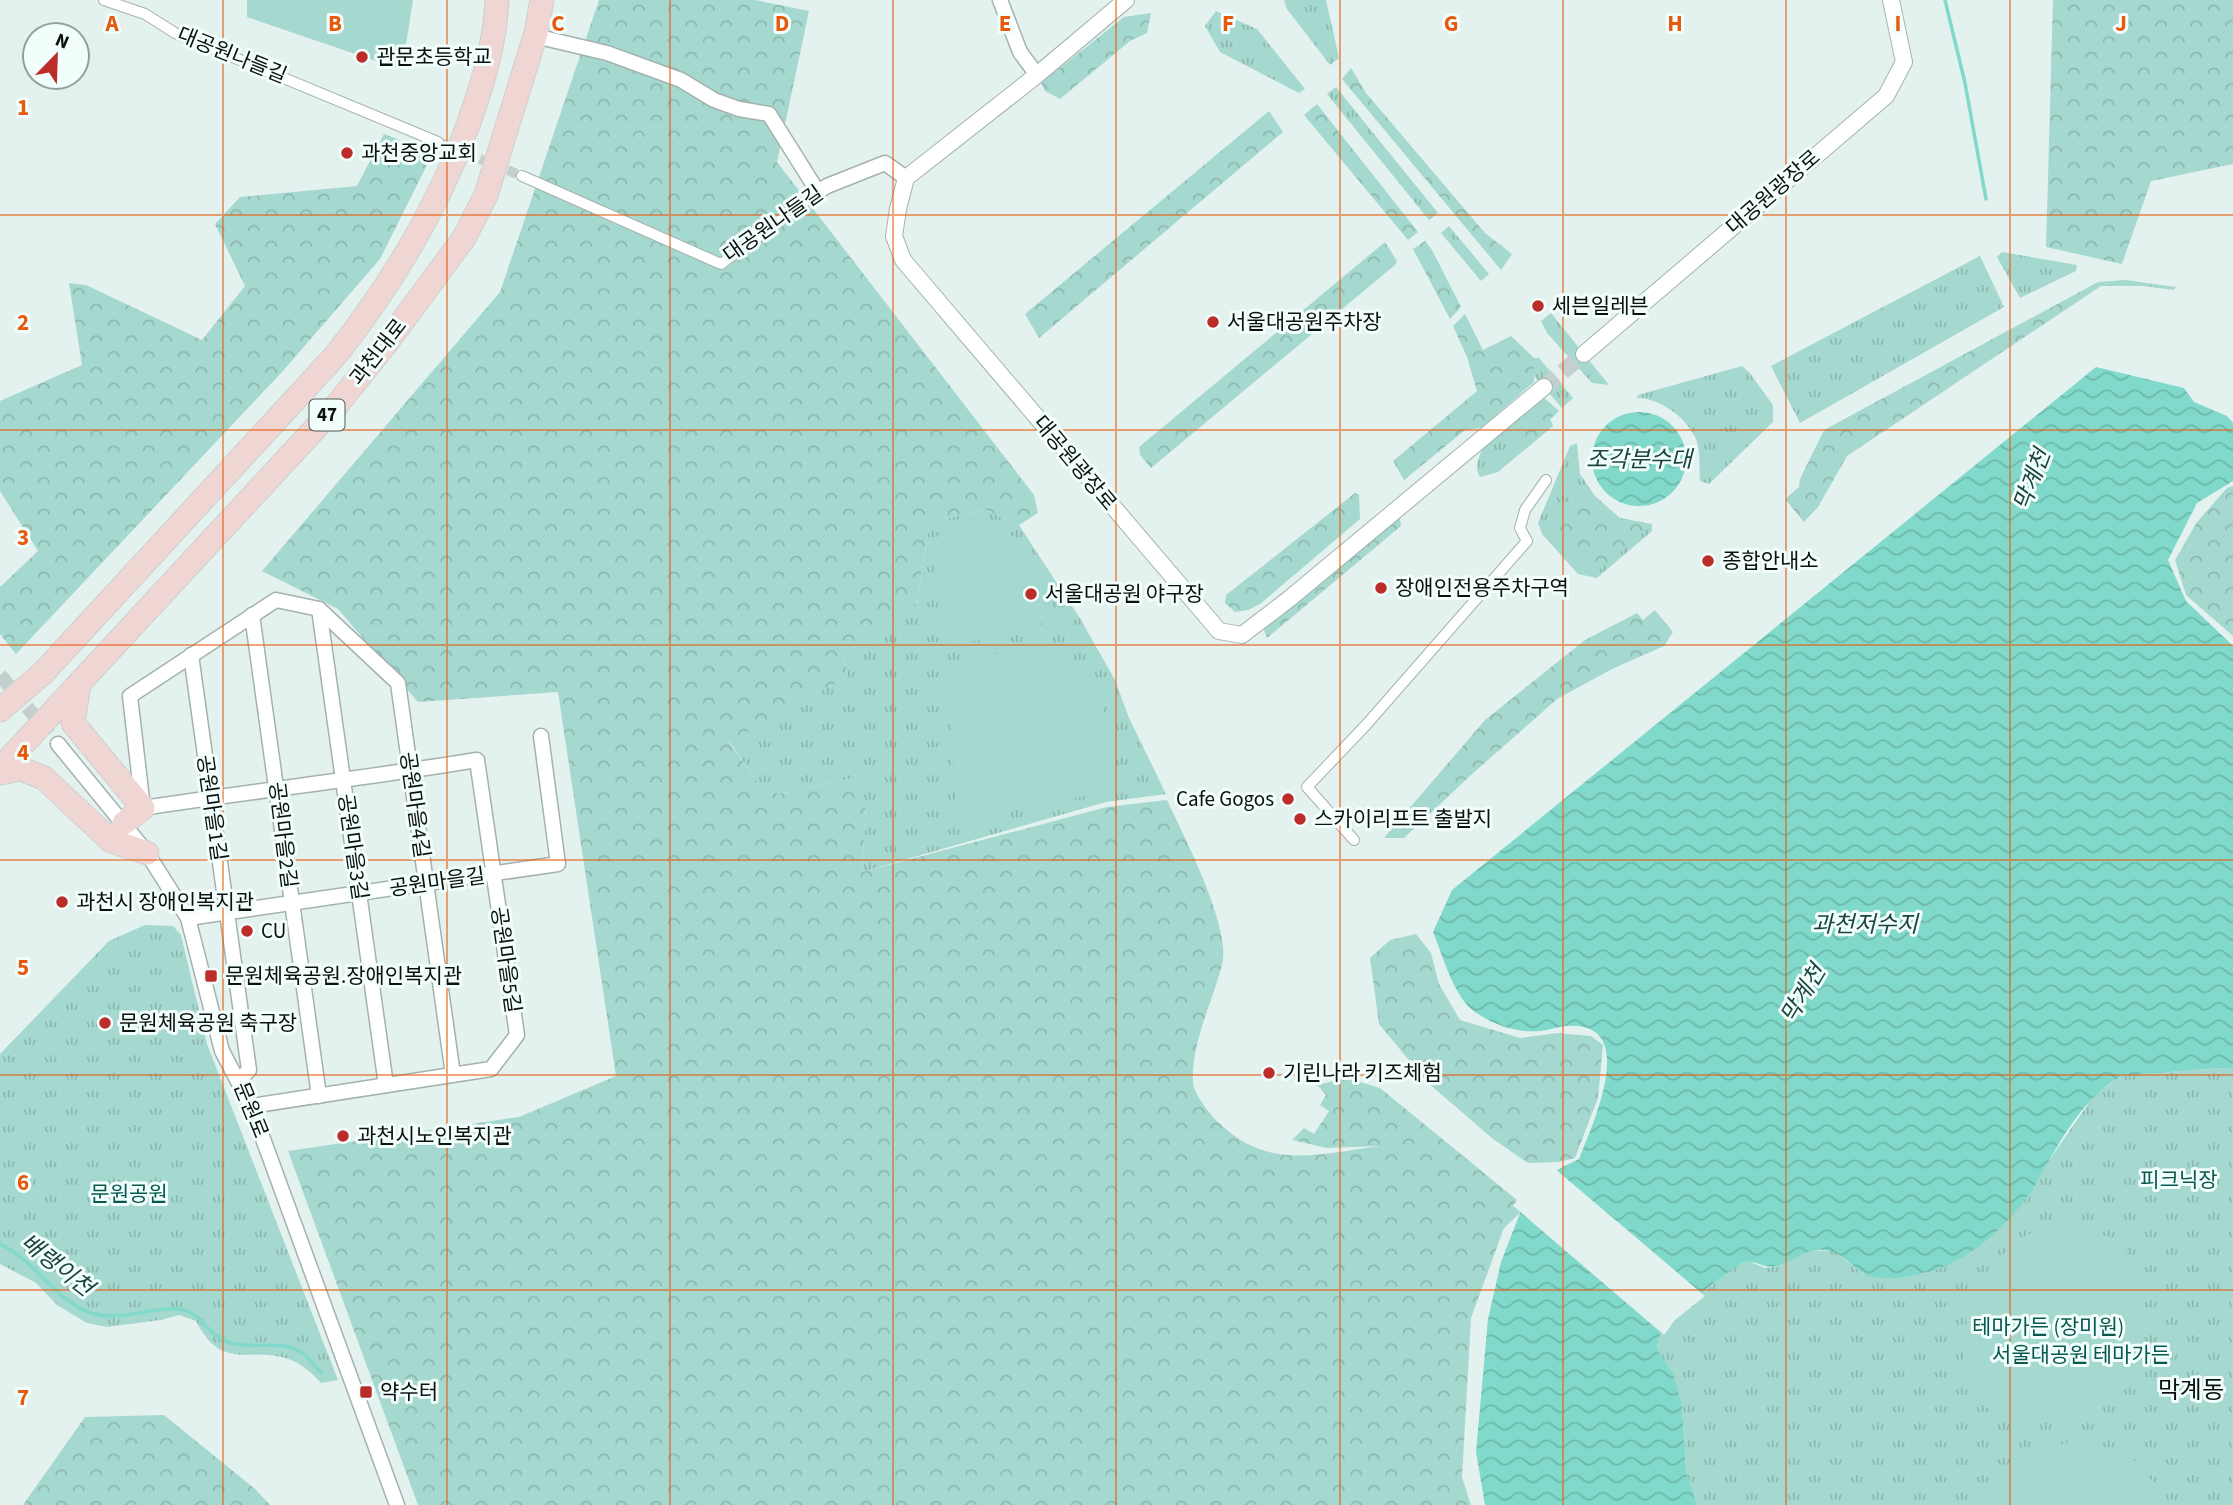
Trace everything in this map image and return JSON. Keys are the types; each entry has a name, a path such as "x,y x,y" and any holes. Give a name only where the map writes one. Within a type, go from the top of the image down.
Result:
{"highway":[{"name":"과천대로","path":"0,710 43,673 335,355 371,311 405,259 442,190 485,79 496,26 497,0"},
{"path":"496,26 505,0"},
{"path":"531,0 535,34"},
{"name":"과천대로","path":"0,771 336,406 393,335 464,238 486,195 535,34 542,0"},
{"path":"79,684 73,723 143,808 124,823"},
{"path":"0,771 21,769 44,778 111,842 147,853"}],"street":[{"name":"대공원나들길","path":"104,0 145,15 175,33 438,142"},
{"path":"1000,0 1020,51 1037,75"},
{"path":"1091,29 1113,0"},
{"path":"906,178 1037,75 1126,0"},
{"name":"대공원광장로","path":"1584,354 1886,96 1903,62 1891,0"},
{"path":"535,34 620,58 681,80 714,100 739,109 769,114 818,192"},
{"name":"대공원나들길","path":"522,176 721,264 827,186 886,163 906,178"},
{"name":"대공원광장로","path":"906,178 894,236 903,260 1219,631 1242,635 1544,387"},
{"path":"1354,839 1307,787 1366,725 1527,541 1520,528 1525,510 1545,480"},
{"path":"319,609 276,600 130,696 143,808 410,771"},
{"name":"공원마을4길","path":"319,609 398,684 453,1075"},
{"name":"공원마을3길","path":"319,609 386,1085"},
{"name":"공원마을2길","path":"252,615 319,1096"},
{"name":"공원마을1길","path":"191,655 249,1069 238,1082"},
{"name":"공원마을길","path":"188,918 558,864 541,736"},
{"name":"문원로","path":"58,744 147,853 188,918 222,1051 251,1106 397,1505"},
{"name":"공원마을5길","path":"410,771 477,760 517,1035 491,1069 453,1075"},
{"path":"251,1106 453,1075"}],"green space":[{"path":"247,0 413,0 402,70 247,17"},
{"path":"599,0 755,0 809,11 777,162 1034,495 1038,513 1019,525 986,510 930,522 916,605 843,656 848,676 729,742 759,784 778,794 858,777 866,803 862,872 1107,807 1167,800 1194,856 1212,902 1223,943 1222,966 1200,1033 1193,1071 1194,1088 1219,1123 1257,1148 1295,1156 1380,1146 1327,1148 1292,1140 1304,1128 1314,1134 1329,1111 1320,1105 1326,1095 1317,1085 1346,1078 1380,1088 1517,1200 1513,1206 1521,1212 1504,1228 1471,1318 1462,1477 1471,1505 418,1505 288,1151 519,1117 616,1076 558,692 418,702 338,609 262,571 500,292"},
{"path":"1284,0 1326,0 1339,58 1330,65 1287,9"},
{"path":"2053,0 2233,0 2233,164 2151,181 2122,264 2046,247"},
{"path":"1216,11 1257,29 1305,89 1299,93 1220,52 1205,26"},
{"path":"1151,13 1147,33 1130,41 1060,99 1045,91 1041,83 1124,17"},
{"path":"1351,68 1366,93 1485,233 1512,254 1501,270 1342,79"},
{"path":"1336,87 1438,213 1429,220 1327,94"},
{"path":"1317,104 1418,232 1408,240 1304,115"},
{"path":"1269,111 1283,132 1039,338 1025,314"},
{"path":"384,134 433,153 380,259 282,372 16,654 0,634 0,587 38,551 0,491 0,401 82,365 69,283 86,285 202,340 245,286 215,224 240,197 357,186"},
{"path":"1449,226 1489,274 1481,281 1441,233"},
{"path":"1425,241 1461,307 1450,319 1413,249"},
{"path":"1385,242 1397,261 1395,265 1151,468 1140,455 1139,447"},
{"path":"2002,252 2077,265 2076,271 2020,298 1997,257"},
{"path":"1980,256 2004,307 1800,423 1771,366"},
{"path":"2125,280 2176,287 2174,290 2144,286 2101,286 2098,282"},
{"path":"2098,282 2101,286 1847,456 1818,507 1804,522 1785,499 1799,487 1800,479 1824,430"},
{"path":"1551,313 1609,385 1592,383 1547,333 1541,321"},
{"path":"1465,314 1483,350 1511,336 1534,358 1534,382 1481,428 1465,430 1404,480 1393,461 1477,391 1467,357 1453,326"},
{"path":"1534,358 1539,358 1573,398 1562,408 1534,376"},
{"path":"1742,366 1773,405 1773,422 1709,484 1700,481 1697,442 1685,422 1663,405 1637,398 1638,395"},
{"path":"1543,397 1559,411 1550,419 1553,426 1498,472 1480,477 1477,467 1482,450"},
{"path":"1543,397 1559,411 1550,419 1553,426 1523,451 1500,434"},
{"path":"1577,443 1580,474 1595,496 1620,518 1652,524 1652,531 1597,578 1578,574 1542,534 1538,523 1570,446"},
{"path":"2233,486 2233,636 2186,595 2175,560 2197,522 2227,488"},
{"path":"1355,493 1359,495 1360,519 1260,604 1235,612 1225,603 1226,595"},
{"path":"1587,496 1618,519 1643,522 1644,532 1600,569 1582,568 1555,542 1551,531"},
{"name":"서울대공원 야구장","path":"986,510 1019,525 1081,620 1115,680 1129,718 1166,794 1106,802 862,872 866,803 858,777 778,794 759,784 729,741 848,676 843,656 916,605 930,522"},
{"path":"1399,513 1401,526 1267,638 1263,628"},
{"path":"988,523 1001,527 1020,542 1047,583 1051,607 1049,617 1034,630 953,645 942,639 932,546 943,525"},
{"path":"1655,610 1673,632 1664,646 1614,668 1557,699 1404,838 1384,838 1485,720 1585,640 1637,613 1643,620"},
{"path":"1050,642 1080,665 1098,693 1111,744 1116,790 958,821 945,665"},
{"name":"문원공원","path":"145,925 173,926 181,935 207,1044 338,1380 321,1383 299,1364 276,1356 227,1352 216,1347 206,1337 196,1321 179,1315 107,1327 87,1323 57,1305 36,1283 0,1264 0,1054 109,941"},
{"path":"1416,934 1431,953 1439,984 1460,1020 1520,1038 1557,1033 1591,1036 1603,1045 1598,1098 1575,1158 1559,1162 1528,1163 1493,1139 1427,1082 1379,1024 1370,958 1390,940"},
{"name":"서울대공원 테마가든","path":"2233,1069 2233,1505 1697,1505 1686,1471 1682,1406 1657,1349 1659,1335 1673,1318 1734,1266 1748,1261 1765,1268 1780,1266 1807,1250 1834,1251 1863,1274 1882,1277 1926,1273 2032,1189 2095,1094 2122,1076"},
{"name":"테마가든 (장미원)","path":"2048,1226 2084,1227 2112,1239 2124,1249 2137,1268 2141,1315 2125,1355 2126,1368 2107,1390 2097,1393 2085,1405 2065,1415 2039,1420 2002,1415 1984,1406 1963,1377 1968,1299 1988,1270 2018,1239"},
{"path":"164,1415 255,1489 270,1505 23,1505 85,1417"},
{"path":"2068,1442 2113,1451 2139,1464 2154,1488 2155,1505 1963,1505 1974,1493 1996,1478 2010,1461 2021,1457 2024,1447 2050,1448"}],"water":[{"name":"과천저수지","path":"2096,367 2184,388 2194,402 2227,416 2233,423 2233,481 2197,503 2168,560 2186,601 2233,646 2233,1069 2122,1076 2107,1085 2071,1125 2034,1187 2014,1214 1974,1250 1944,1267 1903,1277 1876,1277 1861,1272 1836,1253 1818,1250 1807,1252 1775,1267 1745,1262 1715,1282 1666,1326 1660,1335 1657,1349 1674,1376 1682,1406 1686,1471 1697,1505 1485,1505 1476,1452 1488,1319 1501,1262 1522,1208 1557,1170 1579,1159 1601,1100 1607,1056 1602,1039 1589,1029 1566,1026 1540,1031 1514,1029 1490,1021 1468,1006 1450,976 1433,932 1452,890"},
{"name":"조각분수대","path":"1630,412 1648,412 1673,425 1683,441 1686,459 1683,477 1673,493 1648,506 1630,506 1605,493 1592,468 1592,450 1605,425"}],"pier":[{"path":"1554,1168 1705,1296 1675,1320 1664,1335 1518,1210"}],"waterway":[{"name":"막계천","path":"1945,0 1965,83 1986,199"},
{"name":"배랭이천","path":"0,1244 24,1260 65,1298 88,1312 110,1316 167,1309 186,1311 197,1317 221,1339 241,1345 290,1347 302,1353 322,1373"}],"tunnel":[{"path":"438,142 522,176"},
{"path":"1544,387 1584,354"},
{"path":"0,675 58,744"}],"place":[{"name":"관문초등학교","path":"362,57"},
{"name":"과천중앙교회","path":"347,153"},
{"name":"세븐일레븐","path":"1538,306"},
{"name":"서울대공원주차장","path":"1213,322"},
{"name":"종합안내소","path":"1708,561"},
{"name":"장애인전용주차구역","path":"1381,588"},
{"name":"서울대공원 야구장","path":"1031,594"},
{"name":"Cafe Gogos","path":"1288,799"},
{"name":"스카이리프트 출발지","path":"1300,819"},
{"name":"과천시 장애인복지관","path":"62,902"},
{"name":"CU","path":"247,931"},
{"name":"문원체육공원.장애인복지관","path":"211,976"},
{"name":"문원체육공원 축구장","path":"105,1023"},
{"name":"기린나라 키즈체험","path":"1269,1073"},
{"name":"과천시노인복지관","path":"343,1136"},
{"name":"약수터","path":"366,1392"}],"district":[{"name":"막계동","path":"2191,1390"}],"park label":[{"name":"피크닉장","path":"2179,1180"}]}
